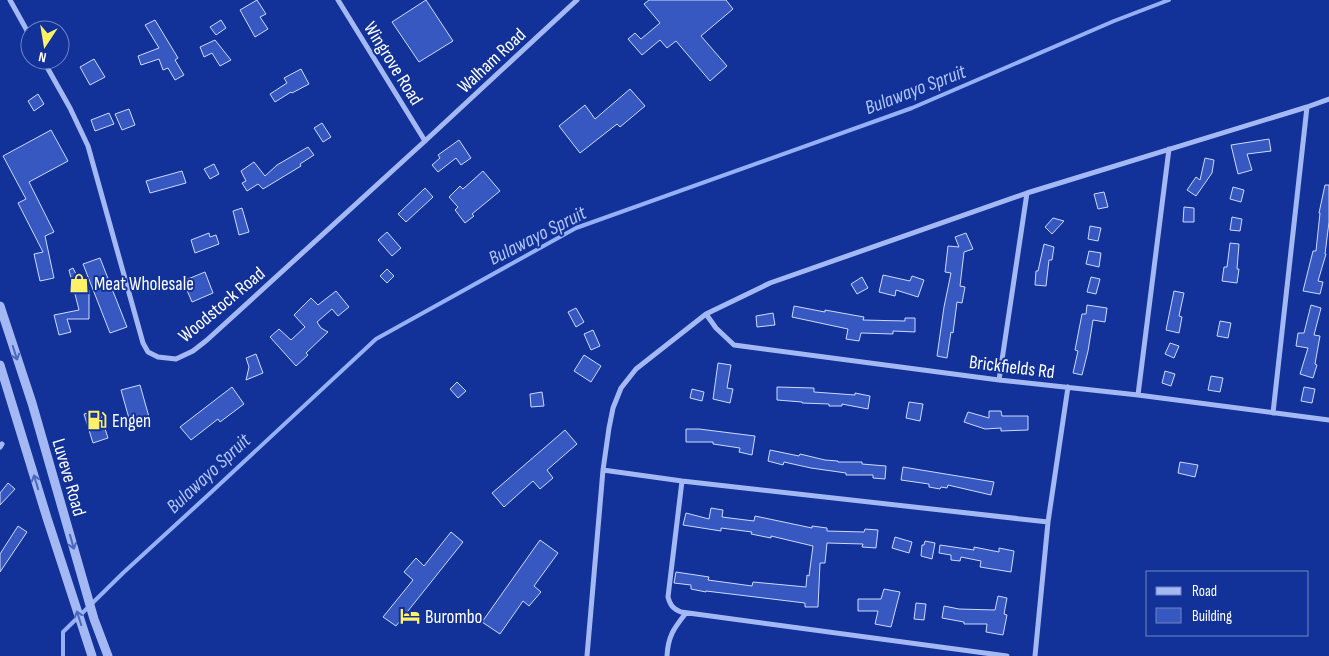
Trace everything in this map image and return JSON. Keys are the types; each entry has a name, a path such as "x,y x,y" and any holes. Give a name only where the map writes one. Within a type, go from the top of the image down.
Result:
{"street":[{"path":"10,0 21,20"},
{"name":"Wingrove Road","path":"338,0 425,141"},
{"name":"Walham Road","path":"425,141 577,0"},
{"name":"Woodstock Road","path":"49,70 88,146 143,343 148,352 158,357 176,359 193,351 207,340 425,141"},
{"path":"587,656 603,470 608,428 613,408 621,388 636,369 706,314 770,283 1026,193 1329,99"},
{"path":"1273,413 1307,107"},
{"path":"1138,395 1169,149"},
{"path":"999,380 1026,193"},
{"name":"Luveve Road","path":"0,306 32,403 94,619 108,656"},
{"name":"Brickfields Rd","path":"706,314 716,328 734,345 999,380 1138,395 1329,420"},
{"name":"Luveve Road","path":"0,365 71,595 92,656"},
{"path":"1035,656 1048,522 1068,387"},
{"path":"603,470 682,481 1048,522"},
{"path":"682,481 668,597 675,610 1008,656"},
{"path":"667,656 668,642 674,627 686,613"}],"building":[{"path":"257,0 266,14 260,17 268,29 255,37 240,10"},
{"path":"426,0 453,41 419,62 392,22"},
{"path":"649,0 726,0 733,9 701,36 727,66 710,81 676,41 667,48 660,40 642,55 628,39 635,33 641,39 660,23 644,4"},
{"path":"155,20 178,58 175,60 184,75 175,80 168,68 163,70 159,59 141,65 138,56 159,48 145,25"},
{"path":"221,20 226,28 216,35 210,27"},
{"path":"215,40 231,60 220,66 212,53 204,57 200,47"},
{"path":"94,59 105,77 90,85 80,67"},
{"path":"301,69 309,84 275,102 270,94 287,83 284,78"},
{"path":"630,89 645,106 620,127 617,124 580,153 559,126 585,105 595,119"},
{"path":"38,94 44,104 34,111 28,101"},
{"path":"129,109 135,125 122,130 115,114"},
{"path":"109,113 114,124 95,131 91,120"},
{"path":"322,123 331,137 323,142 314,128"},
{"path":"51,130 68,161 29,182 54,232 45,236 54,278 40,281 34,254 43,252 18,203 26,199 3,156"},
{"path":"1269,139 1271,151 1247,154 1252,170 1238,174 1231,145"},
{"path":"459,140 471,158 461,165 456,158 438,172 432,165 440,158 438,155"},
{"path":"308,147 314,155 300,164 301,166 263,189 258,184 247,191 242,183 246,181 241,171 254,162 265,176 277,165"},
{"path":"1205,158 1214,160 1212,173 1196,196 1187,190 1196,177 1200,180"},
{"path":"214,164 219,174 210,179 204,169"},
{"path":"182,171 186,183 150,193 146,181"},
{"path":"483,171 500,191 472,214 474,216 465,223 455,210 458,207 449,197 460,186 463,189"},
{"path":"1325,185 1329,185 1329,222 1326,254 1318,281 1323,282 1320,294 1303,291 1313,251 1316,251 1319,213"},
{"path":"1233,187 1244,190 1241,202 1230,199"},
{"path":"425,188 433,197 406,222 398,214"},
{"path":"1104,192 1108,207 1098,209 1094,194"},
{"path":"1184,207 1194,208 1194,222 1183,222"},
{"path":"242,208 249,232 239,235 233,211"},
{"path":"1232,217 1242,219 1240,231 1230,230"},
{"path":"1053,218 1064,221 1052,234 1045,227"},
{"path":"1090,226 1101,228 1098,241 1088,239"},
{"path":"387,232 401,248 392,256 378,240"},
{"path":"209,233 210,237 216,235 219,244 195,253 191,240"},
{"path":"966,233 973,249 964,252 960,286 965,287 962,303 957,302 953,333 951,332 947,358 937,356 951,273 945,272 948,246 959,247 955,237"},
{"path":"1230,243 1239,244 1237,283 1222,281 1224,267 1227,267"},
{"path":"1044,244 1054,247 1052,260 1049,260 1046,286 1035,285 1036,271 1038,271"},
{"path":"1089,251 1101,253 1099,267 1086,264"},
{"path":"100,258 127,327 110,333 83,264"},
{"path":"73,268 85,292 89,290 89,319 67,319 71,332 59,335 54,315 79,310 69,270"},
{"path":"387,269 394,276 387,283 380,276"},
{"path":"205,272 213,293 192,302 183,281"},
{"path":"883,275 910,281 912,276 924,280 918,297 896,290 895,296 879,292"},
{"path":"862,277 868,288 857,294 851,284"},
{"path":"1091,277 1100,279 1096,294 1087,292"},
{"path":"336,291 349,307 338,316 332,309 317,322 321,328 328,332 306,353 308,355 296,366 270,337 279,329 291,340 305,327 294,315 311,298 318,305"},
{"path":"1174,291 1184,293 1179,316 1182,317 1179,333 1166,330"},
{"path":"1087,305 1107,308 1105,322 1093,320 1082,375 1073,373 1078,351 1075,350 1082,314 1086,314"},
{"path":"1311,305 1321,308 1314,335 1320,336 1315,364 1317,365 1313,378 1300,374 1308,348 1296,346 1298,333 1304,333"},
{"path":"794,306 864,317 863,320 905,321 905,318 915,318 915,332 893,331 893,334 861,333 859,341 846,339 848,329 792,317"},
{"path":"576,308 584,322 576,327 568,312"},
{"path":"773,313 775,325 757,327 756,316"},
{"path":"1220,321 1231,323 1228,338 1217,336"},
{"path":"593,330 600,346 591,350 584,334"},
{"path":"1170,343 1179,346 1174,358 1165,354"},
{"path":"256,354 263,373 246,380 249,367 246,358"},
{"path":"584,355 601,366 591,382 574,371"},
{"path":"718,363 731,365 727,388 733,389 730,403 713,399"},
{"path":"1165,371 1175,374 1171,386 1162,383"},
{"path":"1211,376 1223,378 1220,392 1208,390"},
{"path":"457,382 466,391 458,398 450,389"},
{"path":"140,385 151,424 132,429 121,390"},
{"path":"232,387 244,404 220,422 218,419 191,440 180,427"},
{"path":"777,387 814,388 814,392 855,395 855,393 870,396 868,409 842,404 842,406 829,406 829,404 777,400"},
{"path":"1304,387 1315,389 1312,403 1301,401"},
{"path":"692,389 704,392 702,401 690,398"},
{"path":"542,392 544,406 531,407 530,394"},
{"path":"909,402 923,404 920,421 906,418"},
{"path":"99,410 108,438 93,443 84,414"},
{"path":"989,411 1001,411 1002,416 1028,416 1028,430 1001,431 1001,428 985,429 964,422 968,412 989,418"},
{"path":"686,429 755,436 752,455 739,452 740,448 713,444 713,442 686,442"},
{"path":"565,430 577,444 547,470 553,478 540,489 533,481 504,507 492,493"},
{"path":"770,450 838,462 862,462 862,464 886,466 885,479 873,478 873,475 846,475 846,473 784,462 783,465 768,461"},
{"path":"1180,462 1198,465 1195,477 1178,473"},
{"path":"903,467 994,482 991,495 948,485 947,488 941,487 940,489 929,487 929,484 901,480"},
{"path":"8,483 15,489 0,505 0,493"},
{"path":"711,508 723,510 722,517 754,521 755,516 812,528 812,526 827,528 827,531 864,532 865,529 878,530 876,548 862,547 863,544 827,543 825,563 820,563 818,607 805,607 805,603 706,592 691,589 691,585 674,583 676,572 709,577 708,580 752,586 753,582 806,587 813,546 771,536 771,538 751,534 752,532 721,528 721,531 683,525 686,513 709,519"},
{"path":"18,526 27,532 0,572 0,554"},
{"path":"451,532 463,542 396,626 383,617 413,580 404,572 416,558 424,566"},
{"path":"895,537 912,542 909,553 892,548"},
{"path":"540,540 558,553 534,586 541,592 529,606 523,601 500,634 482,622"},
{"path":"925,541 935,543 932,559 921,556 922,545 924,545"},
{"path":"940,545 974,550 974,547 999,552 999,548 1014,551 1011,572 980,567 981,561 961,557 960,561 951,560 951,555 939,553"},
{"path":"884,589 900,592 891,627 875,624 878,611 858,611 858,599 881,599"},
{"path":"998,596 1007,598 1004,614 1007,615 1003,635 986,632 987,624 964,624 964,622 942,618 944,606 959,609 995,610"},
{"path":"916,603 926,604 924,620 914,619"}],"waterway":[{"name":"Bulawayo Spruit","path":"63,656 63,632 123,573 376,339 576,228 912,108 1114,21 1169,0"}],"place":[{"name":"Meat Wholesale","path":"79,283"},
{"name":"Engen","path":"97,420"},
{"name":"Burombo","path":"410,616"}]}
